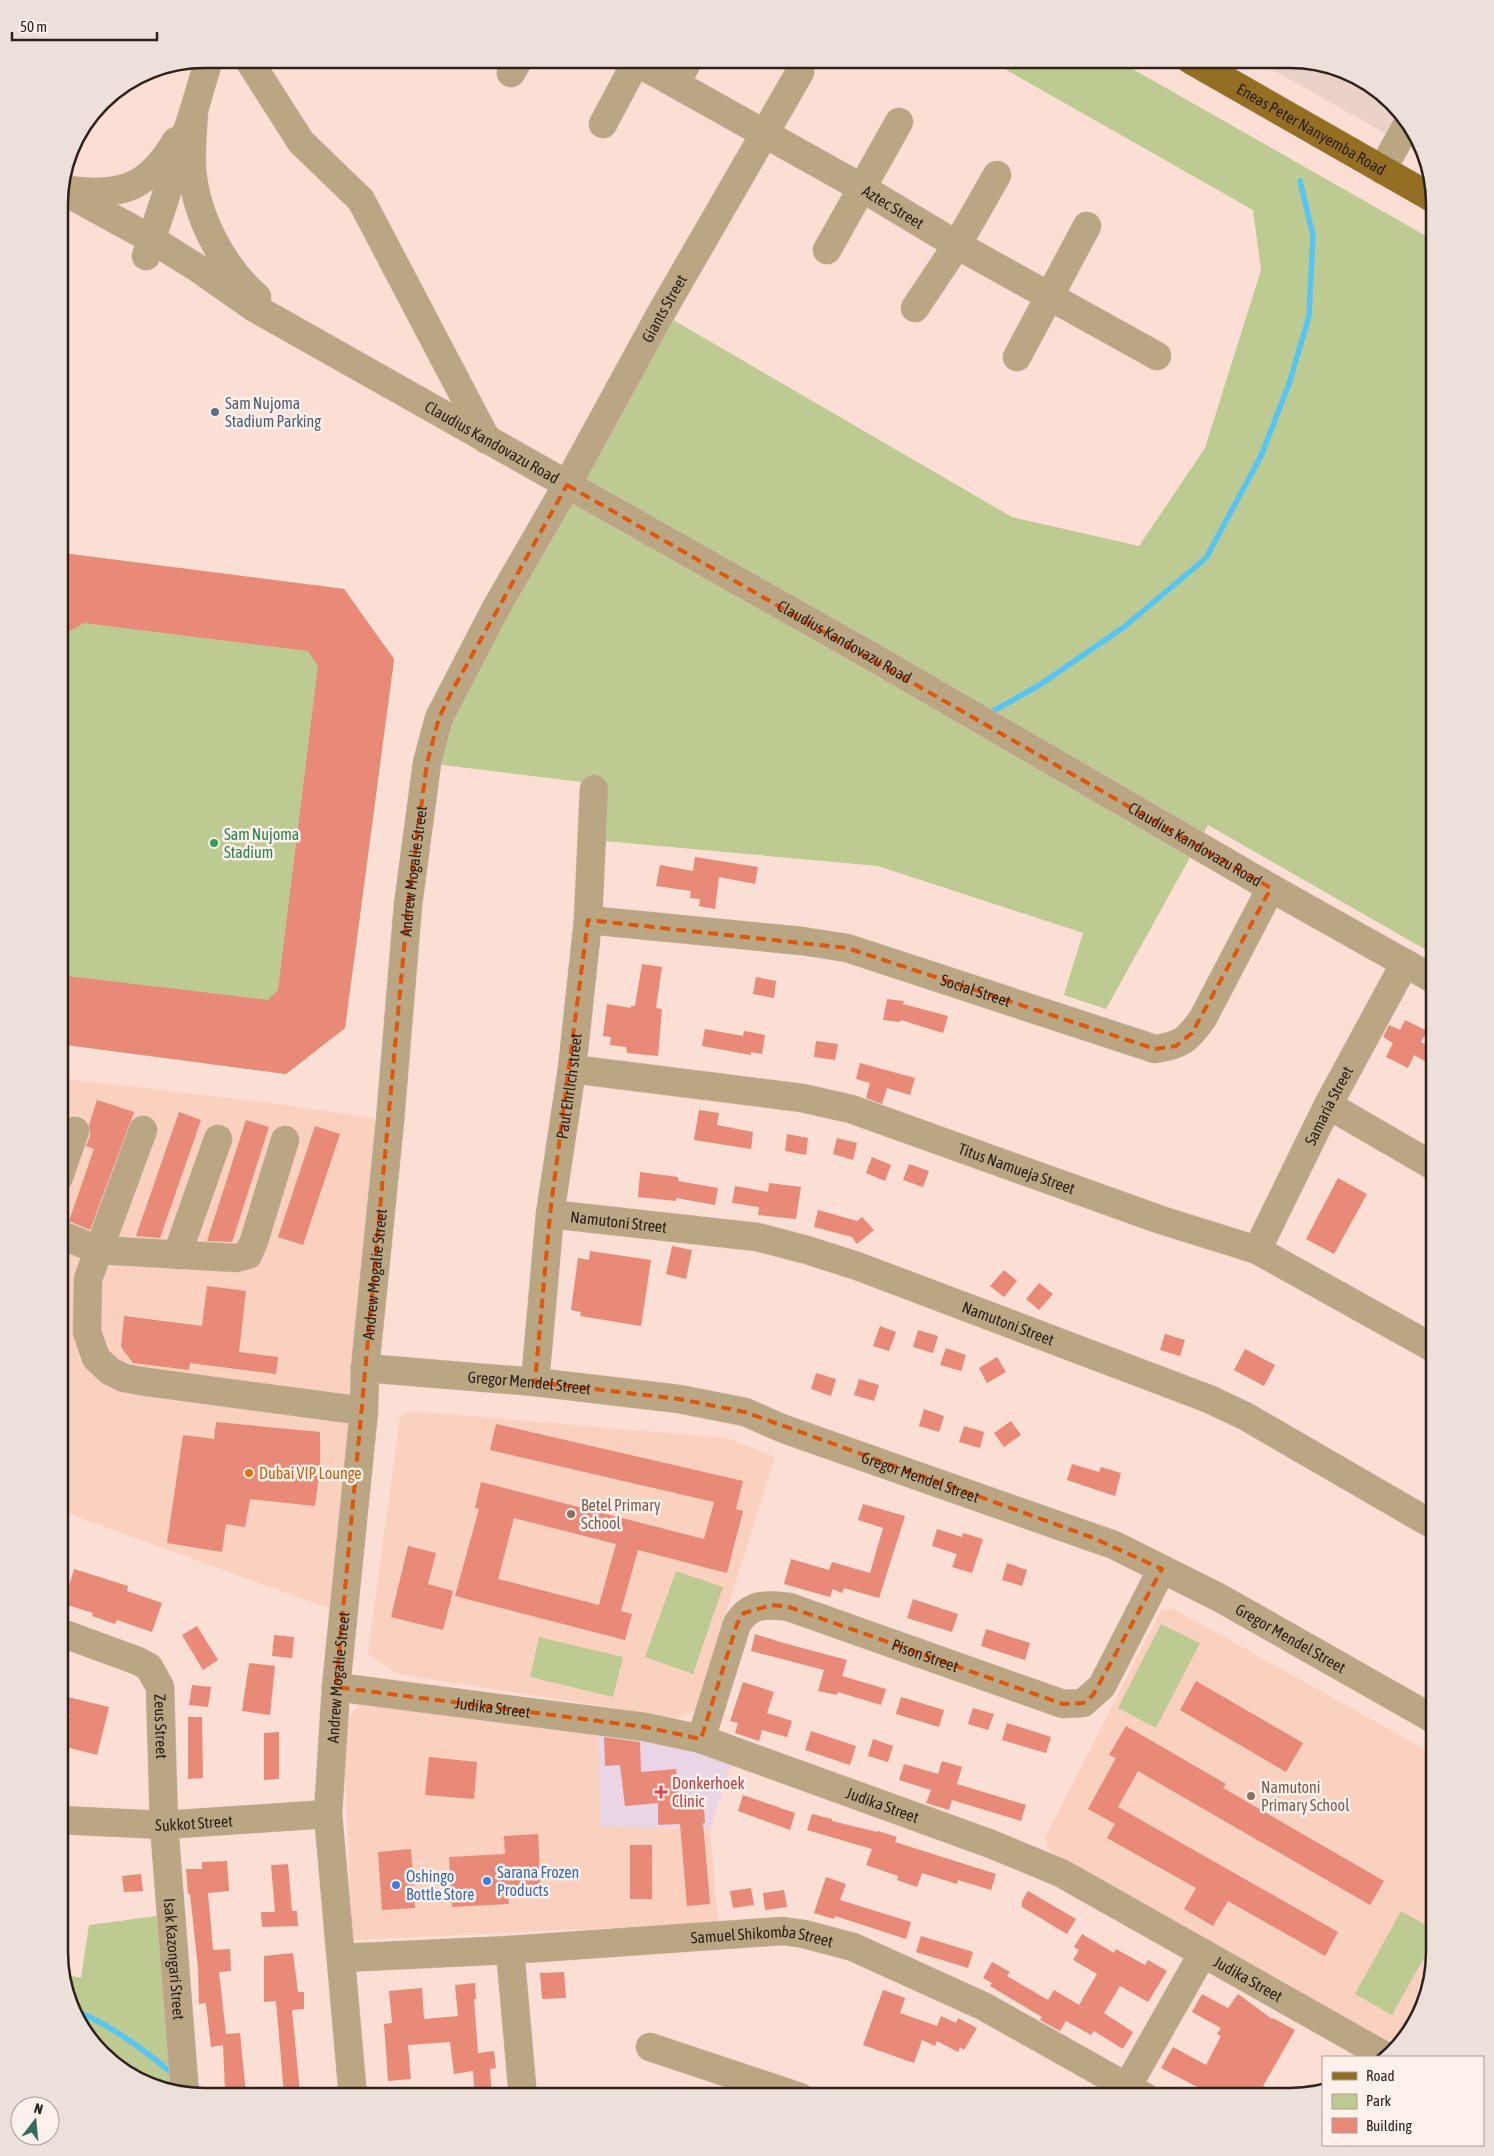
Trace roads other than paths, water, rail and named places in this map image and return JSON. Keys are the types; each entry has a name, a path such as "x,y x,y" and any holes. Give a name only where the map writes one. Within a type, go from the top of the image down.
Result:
{"main road":[{"name":"Eneas Peter Nanyemba Road","path":"1205,68 1425,194"}],"street":[{"path":"201,68 194,110 192,168 200,214 214,242 233,271 253,293 304,336"},
{"path":"254,68 301,142 361,200 487,440"},
{"path":"603,124 629,68"},
{"name":"Aztec Street","path":"648,68 764,135 862,188 957,245 1157,356"},
{"path":"676,83 684,68"},
{"name":"Giants Street","path":"567,485 661,313 800,72"},
{"path":"68,196 103,193 130,188 145,179 166,158 194,110"},
{"path":"148,248 194,110"},
{"path":"827,250 900,122"},
{"path":"1382,170 1404,130"},
{"path":"915,308 957,245 997,175"},
{"name":"Claudius Kandovazu Road","path":"68,201 148,248 199,269 253,307 871,656 1271,888 1426,975"},
{"path":"1016,357 1087,226"},
{"name":"Andrew Mogalie Street","path":"352,2088 328,1814 336,1688 364,1411 365,1368 390,1121 408,904 431,743 439,718 496,608 567,485"},
{"name":"Paul Ehrlich street","path":"535,1382 550,1214 572,1068 588,920 594,789"},
{"name":"Social Street","path":"588,920 847,948 1155,1049 1176,1046 1192,1033 1203,1018 1271,888"},
{"name":"Samaria Street","path":"1257,1250 1328,1105 1405,963"},
{"name":"Titus Namueja Street","path":"572,1068 802,1098 851,1109 1161,1220 1257,1250 1426,1344"},
{"path":"1328,1105 1426,1163"},
{"path":"143,1130 88,1279 87,1332 96,1358 110,1371 124,1378 364,1411"},
{"path":"68,1149 74,1131"},
{"path":"177,1255 218,1139"},
{"path":"68,1238 98,1250 236,1258 248,1255 285,1140"},
{"name":"Namutoni Street","path":"550,1214 757,1238 857,1266 1209,1399 1245,1416 1426,1521"},
{"name":"Gregor Mendel Street","path":"365,1368 535,1382 679,1399 745,1412 784,1429 1099,1540 1220,1598 1426,1715"},
{"name":"Pison Street","path":"701,1739 737,1624 744,1612 756,1607 772,1605 789,1607 1063,1704 1072,1705 1083,1703 1102,1686 1162,1569"},
{"name":"Zeus Street","path":"68,1635 138,1661 149,1667 156,1677 160,1688 164,1825"},
{"name":"Judika Street","path":"336,1688 644,1727 701,1739 1031,1860 1079,1882 1381,2054"},
{"name":"Sukkot Street","path":"68,1820 164,1825 328,1814"},
{"name":"Isak Kazongari Street","path":"164,1825 184,2087"},
{"name":"Samuel Shikomba Street","path":"342,1958 510,1950 783,1931 804,1934 853,1947 983,2006 1129,2088"},
{"path":"510,1950 522,2088"},
{"path":"1138,2088 1203,1953"},
{"path":"650,2047 748,2088"}],"waterway":[{"path":"993,711 1038,686 1124,627 1206,558 1261,456 1289,384 1309,316 1313,235 1300,181"},
{"path":"82,2014 127,2039 175,2076"}],"place":[{"name":"Sam Nujoma Stadium Parking","path":"215,412"},
{"name":"Sam Nujoma Stadium","path":"214,843"},
{"name":"Dubai VIP Lounge","path":"249,1473"},
{"name":"Betel Primary School","path":"571,1514"},
{"name":"Donkerhoek Clinic","path":"661,1792"},
{"name":"Namutoni Primary School","path":"1251,1796"},
{"name":"Sarana Frozen Products","path":"487,1881"},
{"name":"Oshingo Bottle Store","path":"396,1885"}]}
